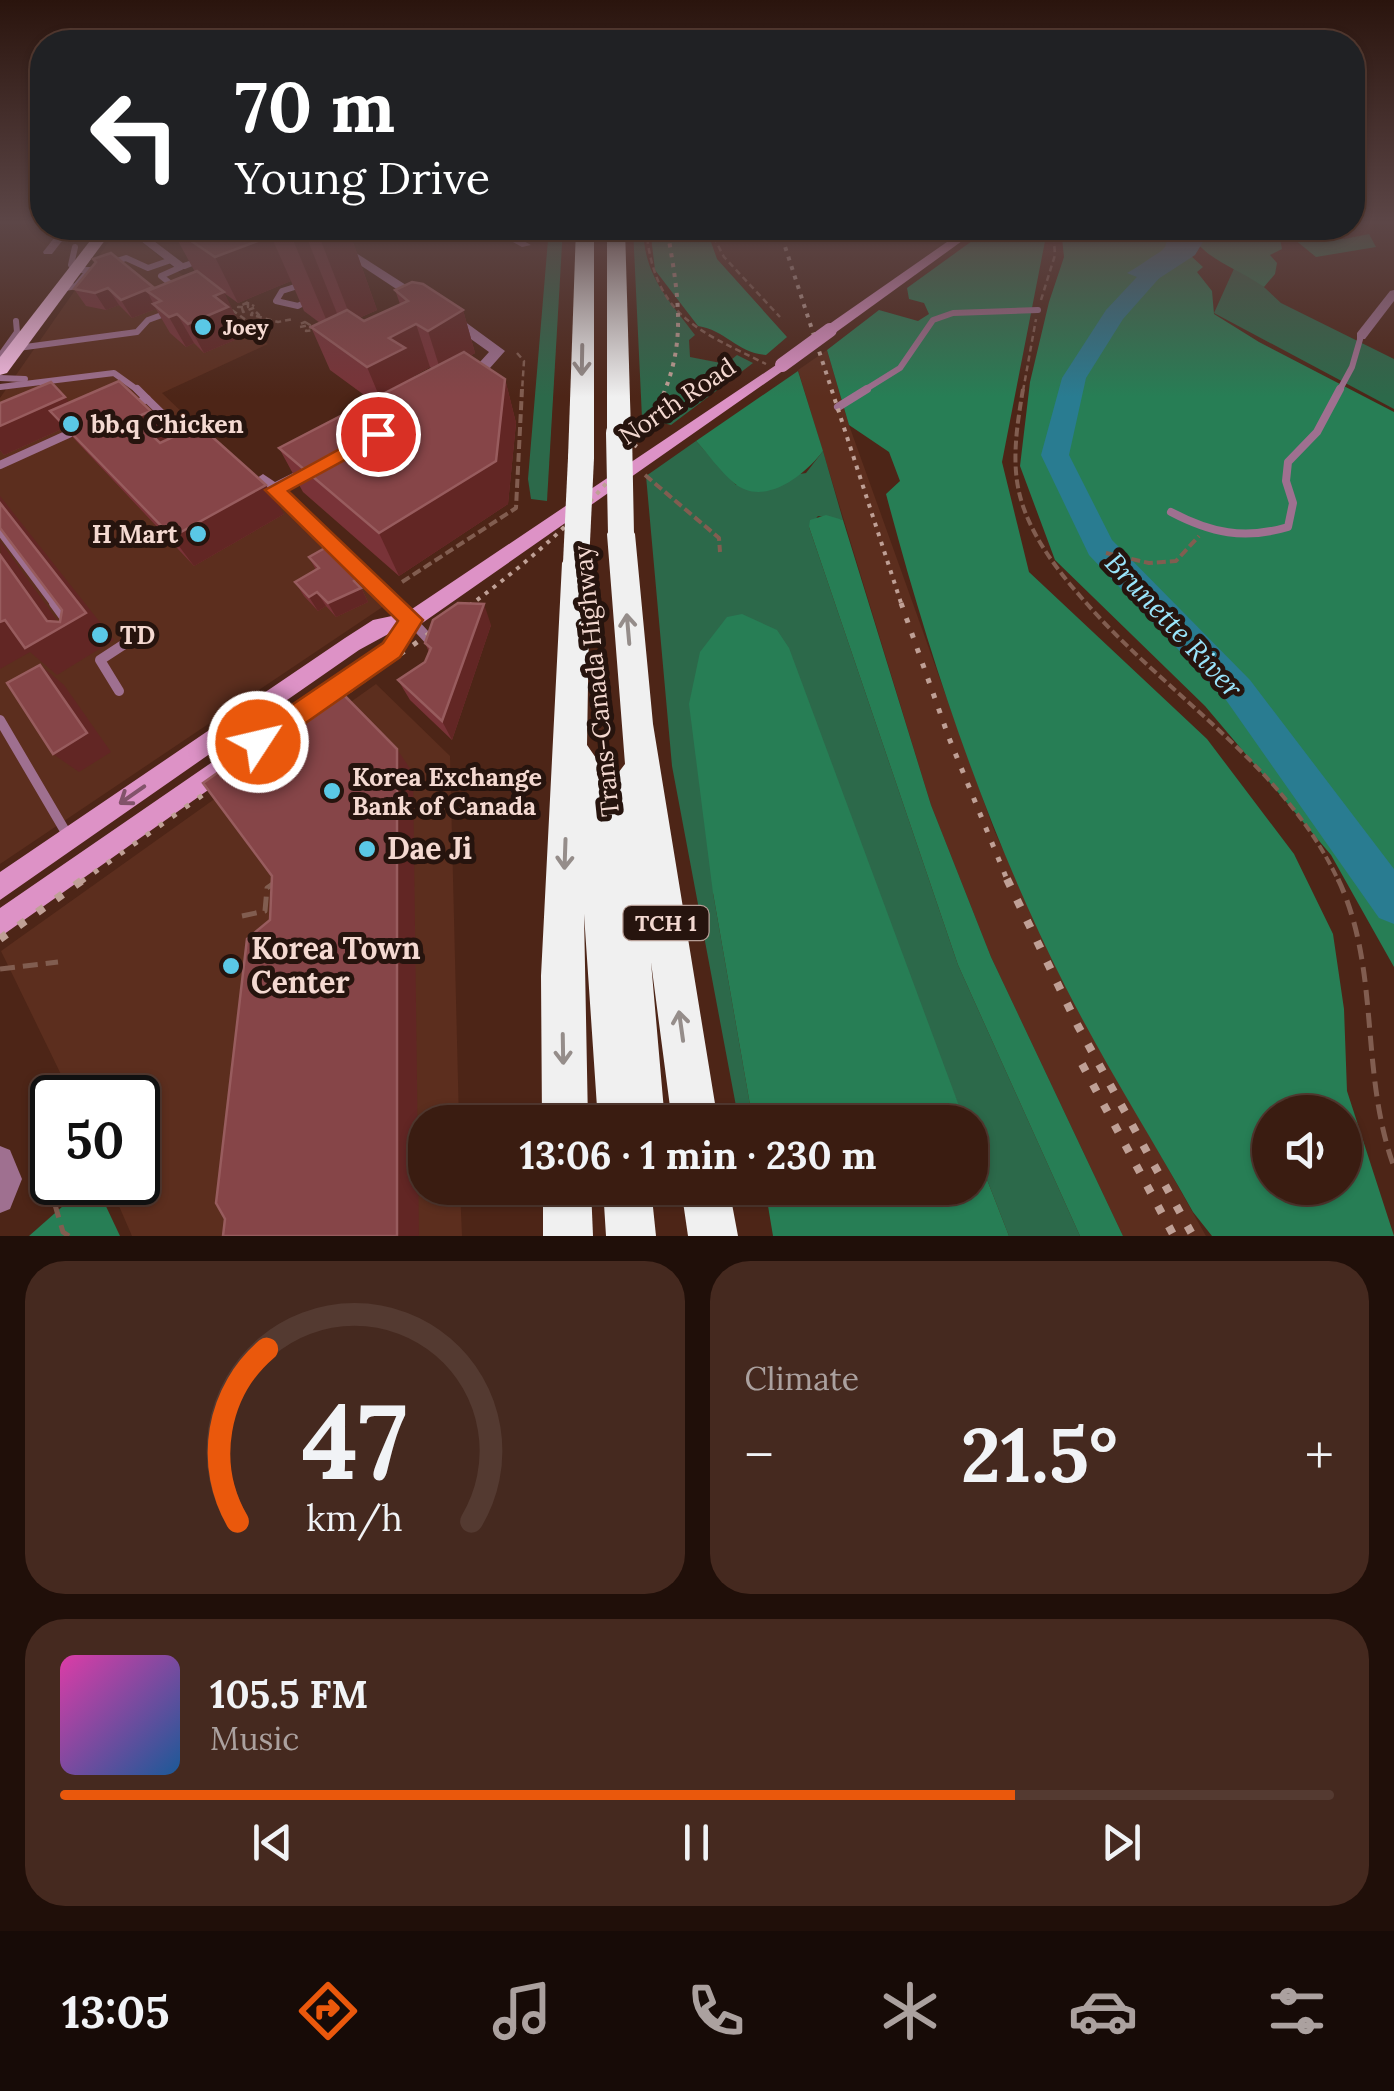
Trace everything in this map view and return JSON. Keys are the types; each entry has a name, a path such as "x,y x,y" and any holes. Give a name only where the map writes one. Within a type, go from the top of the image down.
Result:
{"highway":[{"name":"Trans-Canada Highway","path":"565,1105 562,976 584,282"},
{"name":"Trans-Canada Highway","path":"617,282 620,534 636,724 692,1105"},
{"path":"570,722 596,829 620,1105"},
{"path":"636,724 624,868 641,1105"},
{"path":"567,1205 568,1236"},
{"path":"628,1205 631,1236"},
{"path":"648,1205 651,1236"},
{"path":"708,1205 713,1236"}],"main road":[{"path":"4,353 16,321 47,282"},
{"path":"4,353 68,282"},
{"name":"North Road","path":"4,879 230,746 380,626 411,620 898,282"},
{"name":"North Road","path":"230,746 249,729 279,728 398,644 411,620"},
{"path":"0,924 185,793 205,759 230,746"}],"street":[{"path":"386,282 498,352 487,368 456,391"},
{"path":"1361,336 1394,293"},
{"path":"326,462 269,485 411,620"},
{"path":"0,1160 8,1179 0,1199"}],"lane":[{"path":"168,282 189,298"},
{"path":"317,288 319,294 305,304 283,306 276,301 278,294 288,288 317,288 331,282"},
{"path":"4,353 137,332 148,320 182,306"},
{"path":"838,407 900,368 933,320 953,312 1038,310"},
{"path":"1171,512 1206,530 1256,538 1288,527 1293,503 1286,481 1288,462 1316,432 1352,367 1361,336"},
{"path":"0,378 33,380 114,374 127,379 190,440 192,444 184,451"},
{"path":"0,387 33,380"},
{"path":"114,414 147,399"},
{"path":"0,465 81,428"},
{"path":"0,531 74,629"},
{"path":"411,620 433,640 432,652"},
{"path":"118,691 100,660 146,630"},
{"path":"0,720 69,838"}],"path":[{"path":"659,282 690,325 707,337 750,355"},
{"path":"747,282 780,317"},
{"path":"1047,282 1038,310 1015,462 1023,509 1034,535 1080,596 1242,754 1307,830 1332,866 1354,913 1363,948 1373,1102 1394,1167"},
{"path":"245,319 256,307 226,306 257,328"},
{"path":"241,306 242,312 251,314"},
{"path":"298,318 305,326"},
{"path":"402,582 516,508 524,361 517,353"},
{"path":"633,466 719,538 720,552"},
{"path":"1106,554 1149,563 1176,561 1206,530"},
{"path":"242,916 265,911 268,888 274,882 282,892"},
{"path":"0,968 58,962"},
{"path":"55,1205 63,1232 69,1236"}],"shaded area":[{"path":"81,282 191,282 268,344 162,393 384,606 0,864 0,398"},
{"path":"827,350 849,425 994,830 1066,987 1206,1236 1123,1236 991,957 931,805 798,370"},
{"name":"Korea Town Center","path":"376,684 450,756 459,1105 408,1105 408,1205 461,1205 462,1236 132,1236 119,1205 160,1205 160,1075 61,1075 1,951"}],"green space":[{"path":"545,282 560,282 547,501 531,499 528,479"},
{"path":"636,282 658,282 695,335 689,340 690,357 726,364 737,355 753,363 671,425 642,418"},
{"path":"664,282 737,282 787,337 766,355 698,326"},
{"path":"916,282 1037,282 1002,462 1029,572 1207,739 1294,854 1333,934 1344,1009 1348,1095 1252,1095 1252,1205 1362,1205 1362,1137 1394,1236 1212,1236 1193,1212 1065,986 1010,867 942,683 886,494 900,481 889,452 849,425 827,350 879,310 918,321 929,314 924,303 909,299 907,288"},
{"path":"1056,282 1205,282 1212,291 1214,314 1259,342 1394,412 1394,967 1331,855 1205,706 1055,560 1020,466 1030,382"},
{"path":"1228,282 1258,282 1281,303 1394,359 1394,409 1214,313"},
{"path":"798,371 823,451 806,470 783,485 758,492 746,490 734,483 696,441"},
{"path":"696,441 736,485 806,473 823,451 843,520 818,516 809,527 958,965 1080,1236 1009,1236 988,1182 988,1105 958,1105 913,991 713,893 750,1105 736,1105 672,766 646,476"},
{"path":"826,515 843,520 931,805 991,957 1123,1236 1080,1236 958,965 809,527 810,520"},
{"path":"742,614 777,630 789,648 959,1105 750,1105 713,893 689,704 700,652 727,617"},
{"path":"988,1182 1009,1236 773,1236 768,1205 988,1205"},
{"path":"64,1205 105,1205 120,1236 29,1236"}],"building":[{"path":"80,282 146,282 153,287 121,300 108,288 95,293 74,289"},
{"path":"170,282 211,282 224,292 214,296 228,307 188,324 177,314 169,317 153,304 161,301 147,291"},
{"path":"412,282 423,284 463,310 428,331 416,324 389,338 405,348 367,367 311,327 347,310 364,321 408,301 395,290"},
{"path":"464,352 505,379 496,461 379,533 279,448"},
{"path":"119,381 151,411 134,418 160,443 199,425 266,485 172,537 50,411"},
{"path":"51,382 65,397 0,426 0,403"},
{"path":"0,503 86,613 25,648 5,620 0,622 0,555 47,621 60,622 62,610 0,528"},
{"path":"325,548 357,579 354,581 361,588 328,603 317,592 309,597 295,582 319,568 309,557"},
{"path":"458,603 484,604 442,721 398,680 425,662 431,648 425,643 433,620"},
{"path":"40,665 87,733 53,754 7,683"},
{"path":"338,689 397,749 397,1236 223,1236 225,1219 216,1203 247,939 270,920 272,876 203,783 227,766 239,769 242,756"}],"waterway":[{"name":"Brunette River","path":"1145,282 1114,315 1074,378 1055,455 1100,547 1238,690 1394,903"}],"railway":[{"path":"469,606 568,524 628,456 651,420 668,381 677,342 675,282"},
{"path":"796,282 901,604"},
{"path":"322,710 472,603"},
{"path":"901,604 949,738 1008,882"},
{"path":"81,882 232,774"},
{"path":"0,939 84,879"},
{"path":"1007,879 1078,1026 1193,1236"},
{"path":"1082,1064 1174,1236"}],"place":[{"name":"Joey","path":"203,327"},
{"name":"bb.q Chicken","path":"71,424"},
{"name":"H Mart","path":"198,534"},
{"name":"TD","path":"100,635"},
{"name":"Korea Exchange Bank of Canada","path":"332,791"},
{"name":"Dae Ji","path":"367,849"},
{"name":"Korea Town Center","path":"231,966"}],"route":[{"path":"258,742 391,650 411,620 274,490 378,434"}]}
